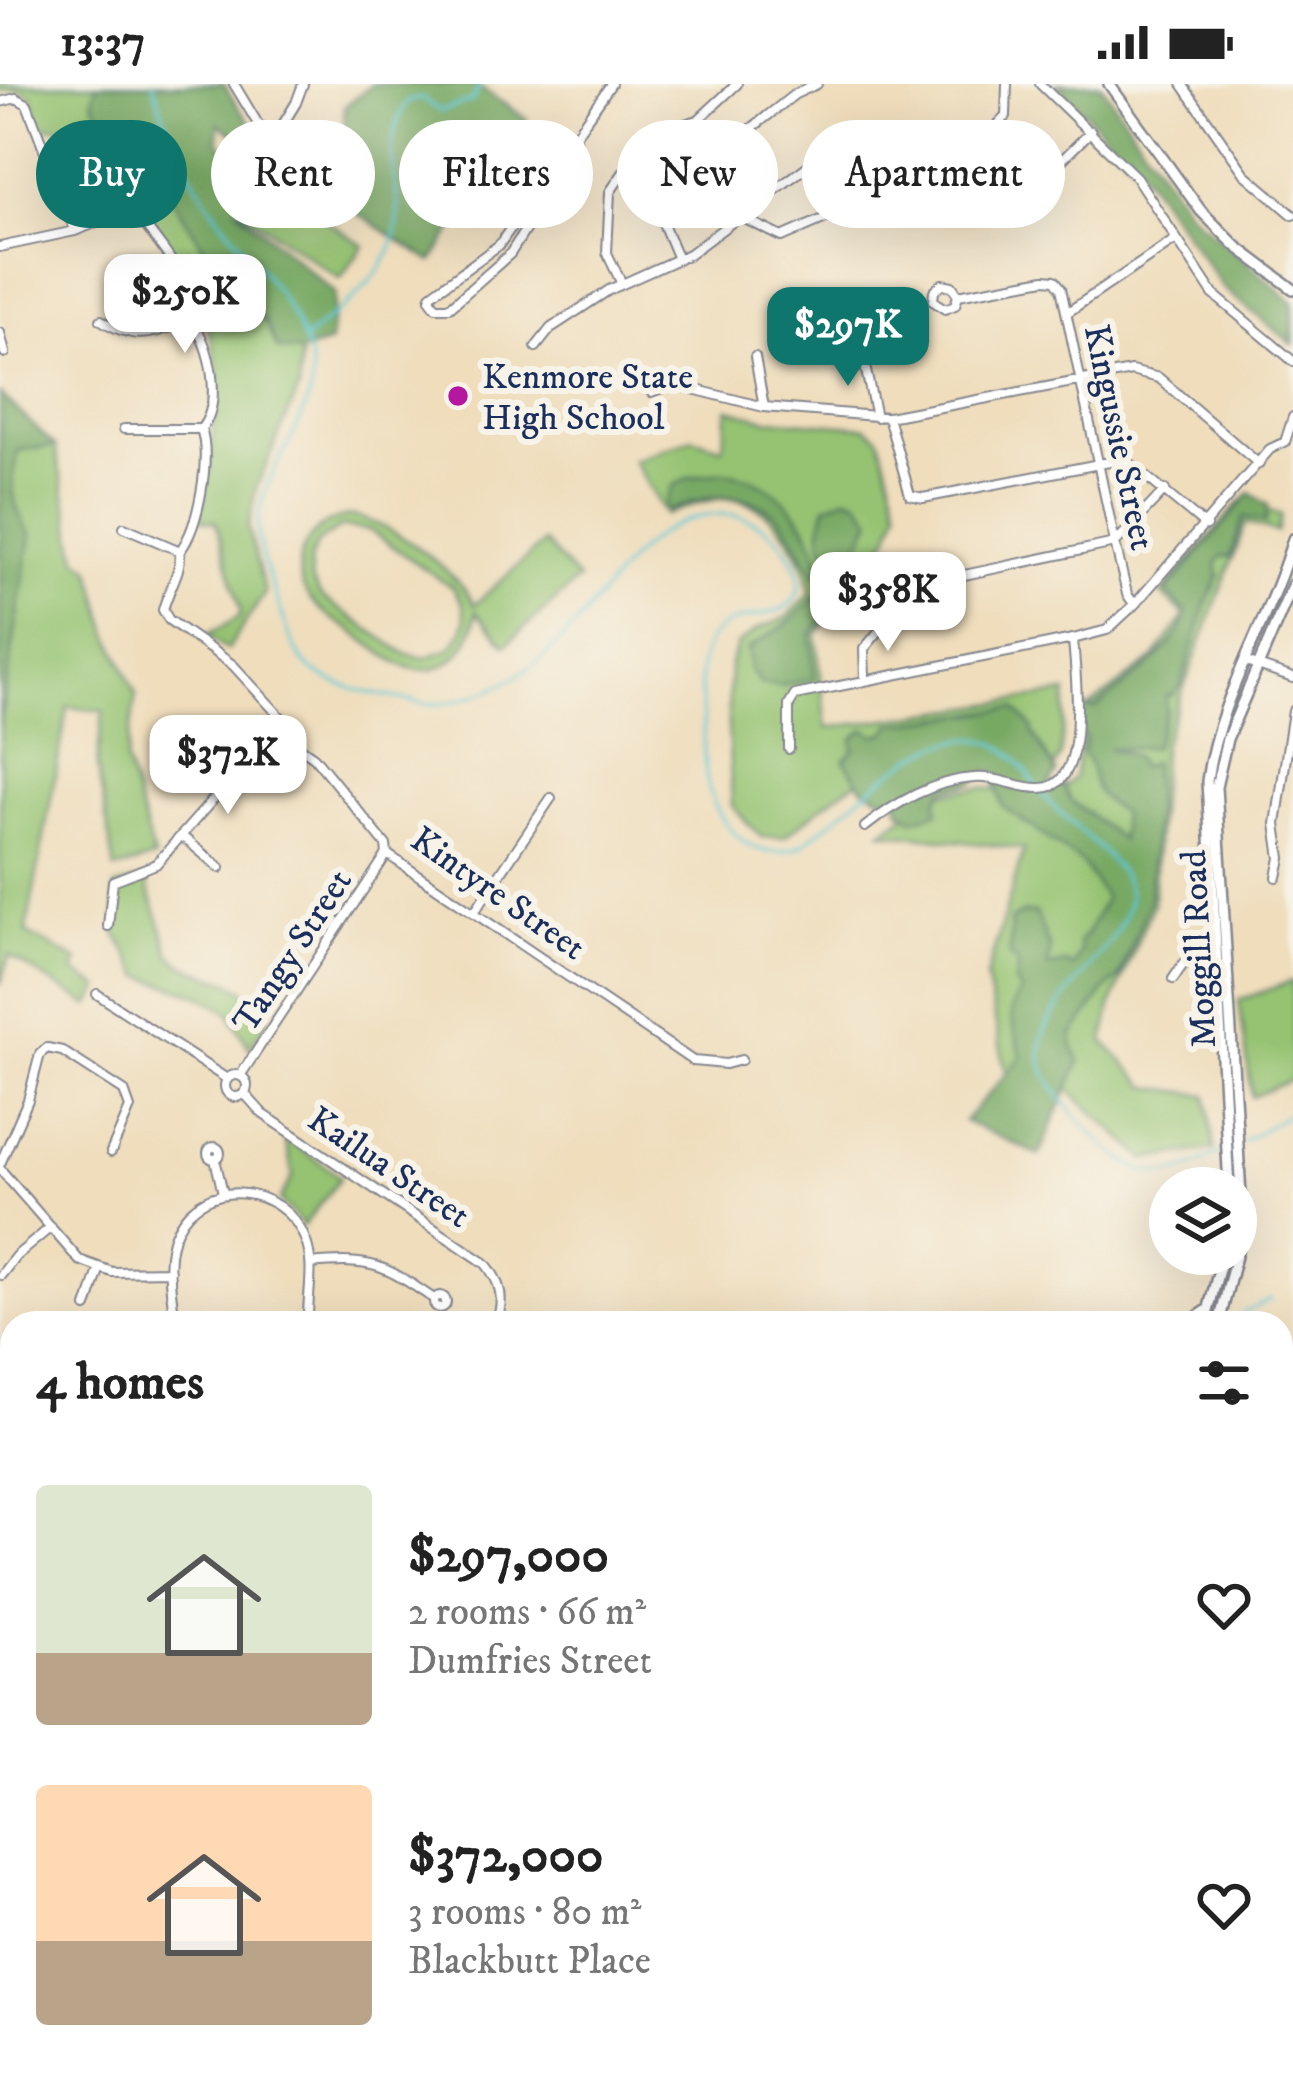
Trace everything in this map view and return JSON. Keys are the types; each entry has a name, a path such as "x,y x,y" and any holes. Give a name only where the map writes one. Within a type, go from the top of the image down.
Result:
{"main road":[{"path":"1109,84 1201,211 1236,246 1293,289"},
{"name":"Moggill Road","path":"1231,1167 1207,781 1221,719 1274,602 1293,539"},
{"name":"Moggill Road","path":"1219,962 1216,788 1227,739 1293,584"},
{"path":"1207,1311 1217,1275"},
{"name":"Moggill Road","path":"1222,1311 1230,1275"}],"street":[{"path":"234,84 256,120"},
{"path":"284,120 303,84"},
{"path":"587,120 611,84"},
{"path":"622,284 607,253 610,192 653,132 698,120 737,84"},
{"path":"678,259 662,221 670,193 795,94 818,84"},
{"path":"778,188 840,142 995,128 1006,116 1007,84"},
{"path":"1040,84 1136,177 1213,294 1293,361"},
{"path":"1188,87 1245,174 1293,215"},
{"path":"0,102 16,98 27,104 75,231"},
{"path":"767,228 782,237 867,200 1004,186 1056,166 1091,131"},
{"path":"575,137 565,167 511,254 450,307 436,308 430,299 436,288 499,245 575,137"},
{"path":"0,247 75,231 128,210 136,213 181,278 193,304 191,320 200,331 211,367 209,419 201,429"},
{"path":"536,347 551,328 622,284 678,259 723,228"},
{"path":"1068,312 1176,239"},
{"name":"Kingussie Street","path":"958,295 1045,279 1057,281 1068,312 1127,594 1135,604"},
{"path":"101,320 125,334 145,335 191,320"},
{"path":"0,334 5,353"},
{"path":"862,352 876,417"},
{"path":"755,357 764,407"},
{"path":"651,392 673,384 764,407 888,417 1121,370 1159,377 1259,464"},
{"path":"888,417 910,495 923,498 1130,461 1206,526"},
{"path":"789,749 789,705 795,695 1107,630 1276,444 1289,443 1293,417"},
{"path":"124,429 201,429"},
{"path":"124,526 180,550 189,539 200,506 206,442 201,429"},
{"path":"865,680 864,649 917,585 1115,543 1165,490"},
{"name":"Kintyre Street","path":"180,550 181,563 163,610 169,620 233,665 287,724 294,743 314,757 386,845 387,854 693,1060 726,1064 741,1060"},
{"path":"865,827 891,806 971,777 1040,789 1062,779 1073,760 1073,639"},
{"path":"1246,662 1293,678"},
{"path":"1277,878 1281,794 1293,711"},
{"path":"107,926 113,881 156,864 218,794 256,773 294,743"},
{"path":"1281,794 1293,796"},
{"path":"476,911 551,798"},
{"path":"183,837 220,868"},
{"name":"Tangy Street","path":"240,1076 387,854"},
{"path":"1173,979 1184,963 1219,962"},
{"name":"Kailua Street","path":"97,994 227,1079 228,1093 244,1093 263,1114 477,1257 500,1288 499,1311"},
{"path":"111,1152 130,1108 124,1091 62,1051 47,1048 40,1054 28,1100 0,1166 79,1260 99,1270 170,1271"},
{"path":"227,1079 240,1076 247,1084 244,1093"},
{"path":"215,1159 223,1193"},
{"path":"174,1311 170,1250 177,1229 188,1214 223,1193 252,1194 277,1203 305,1237 311,1264 309,1311"},
{"path":"1,1275 51,1227"},
{"path":"311,1264 366,1262 388,1267 434,1298"},
{"path":"87,1307 99,1270"}],"green space":[{"path":"0,84 153,84 174,120 39,120 31,95 18,89 0,92"},
{"path":"97,84 224,84 249,120 211,120 211,228 259,228 335,293 330,343 301,352 278,349 265,322 232,292 187,221 187,120 102,120 93,100"},
{"path":"372,84 474,84 527,119 399,120 399,228 455,228 432,262 375,225 375,120 344,120 344,107"},
{"path":"1057,84 1101,84 1189,212 1293,302 1293,344 1224,289 1144,175"},
{"path":"187,142 211,184 211,228 237,228 308,350 301,352 299,389 256,488 248,528 265,593 227,650 207,635 238,618 241,611 216,522 201,519 215,417 216,361 195,295 155,228 187,228"},
{"path":"268,228 337,228 364,246 340,279"},
{"path":"0,394 55,446 78,559 91,568 109,634 136,694 126,761 154,858 115,870 97,766 103,711 68,707 26,933 78,961 74,971 100,988 90,1006 9,956 0,985"},
{"path":"0,394 55,446 19,450 16,461 16,504 31,534 0,726"},
{"path":"728,409 766,419 866,427 880,438 899,509 889,537 816,635 827,728 1067,693 1060,757 1050,775 897,755 784,837 761,837 732,806 730,663 738,644 758,629 786,618 811,593 808,579 788,537 767,514 740,500 721,499 666,515 633,460 693,438 723,448"},
{"path":"720,472 758,482 789,505 811,538 822,575 811,569 785,525 759,504 715,498 669,511 665,505 673,486"},
{"path":"1250,493 1268,505 1266,522 1244,517 1230,557 1222,556 1217,563 1219,576 1181,685 1166,696 1167,710 1154,747 1108,749 1135,756 1140,768 1153,762 1149,901 1119,978 1072,1036 1080,1061 1039,1155 964,1121 1021,1058 1011,1016 1021,991 1015,983 1018,965 1010,956 1011,920 1036,913 1050,949 1048,967 1065,963 1073,967 1080,953 1079,941 1105,898 1082,863 1003,807 996,784 1000,775 987,771 972,783 943,789 938,812 913,819 899,809 899,799 889,801 862,787 844,760 854,750 853,739 865,729 874,735 886,733 892,724 1015,708 1033,728 1056,772 1047,789 1062,784 1070,800 1121,840 1121,813 1096,789 1083,753 1086,739 1079,726 1080,707 1095,709 1175,639 1186,611 1166,592"},
{"path":"847,496 859,501 872,519 857,549 844,561 828,553 821,532 826,506"},
{"path":"1241,501 1281,515 1277,532 1246,523 1162,745 1153,904 1111,1006 1104,1042 1148,1087 1207,1095 1214,1150 1145,1159 1059,1081 1021,1066 1007,1077 986,978 1024,849 882,832 942,793 983,787 1033,797 1064,787 1074,778 1087,709 1154,658 1185,616 1161,593"},
{"path":"352,516 402,537 454,578 474,605 544,542 578,580 506,645 476,612 470,637 455,657 434,669 407,667 322,611 301,582 299,569 306,544 314,533","holes":["342,527 369,530 453,588 465,619 450,649 425,658 406,654 321,597 311,579 310,559 319,541"]},
{"path":"816,597 833,604 811,635 815,679 781,686 761,684 750,670 748,649 788,623"},
{"path":"145,878 170,953 192,969 233,984 258,1003 268,1020 249,1048 229,1012 199,995 141,976 116,933 115,887"},
{"path":"1293,981 1293,1079 1252,1097 1239,1000"},
{"path":"285,1138 341,1177 303,1226 280,1200 293,1176"}],"waterway":[{"path":"153,84 189,171 283,299 309,355 308,400 267,487 258,533 287,628 305,663 327,679 369,693 430,704 465,699 509,681 549,652 631,559 660,534 712,515 748,519 765,528 791,556 799,575 798,592 780,610 740,620 715,633 701,664 706,777 729,827 766,851 798,847 893,771 926,751 973,739 1001,747 1051,804 1108,857 1129,892 1125,916 1115,933 1049,1022 1041,1053 1046,1074 1099,1140 1142,1170 1174,1173 1224,1151"},
{"path":"304,340 366,286 392,246 398,208 393,140 407,102 421,98 440,111 472,101 481,84"},
{"path":"1244,1141 1293,1111"},
{"path":"1247,1311 1271,1299"}],"place":[{"name":"Kenmore State High School","path":"458,396"}]}
